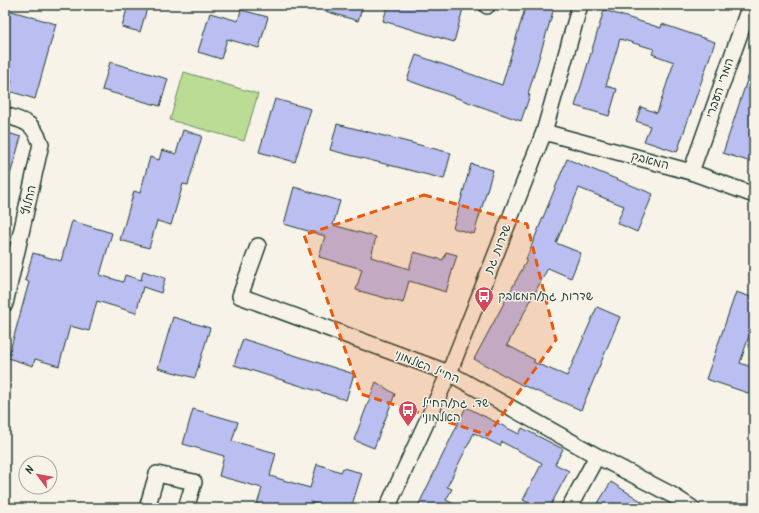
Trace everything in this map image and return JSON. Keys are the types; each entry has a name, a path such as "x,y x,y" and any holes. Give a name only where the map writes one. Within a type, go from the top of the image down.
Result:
{"street":[{"name":"שדרות גת","path":"387,508 449,373 544,132 580,5"},
{"name":"המרי העברי","path":"691,172 750,5"},
{"name":"החלוץ","path":"5,115 28,123 36,131 41,144 5,304"},
{"name":"המאבק","path":"544,132 691,172 754,195"},
{"name":"החייל האלמוני","path":"258,246 240,296 449,373 597,456 672,495 692,508"},
{"path":"570,508 597,456"},
{"path":"147,508 157,474 194,482 186,508"}],"highlighted area":[{"path":"424,195 527,224 556,340 488,435 361,394 304,235"}],"green space":[{"path":"184,72 258,94 244,141 170,120"}],"building":[{"path":"128,5 148,5 140,32 122,27"},
{"path":"315,5 363,5 358,21 315,8"},
{"path":"388,5 464,5 454,42 383,21"},
{"path":"526,5 555,5 528,94 530,95 521,121 407,80 416,55 502,85"},
{"path":"5,9 56,24 35,99 9,91 12,81 5,80"},
{"path":"241,10 268,17 259,48 227,39 221,59 198,52 210,13 238,21"},
{"path":"604,10 661,28 662,24 715,42 677,152 644,141 650,126 636,121 641,107 657,113 674,62 652,54 654,49 620,39 606,86 617,89 609,116 575,106"},
{"path":"110,62 168,79 160,106 102,90"},
{"path":"752,65 754,65 754,163 723,153"},
{"path":"275,99 311,109 295,162 259,152"},
{"path":"337,124 451,153 444,179 330,150"},
{"path":"183,130 202,136 188,185 183,184 171,225 157,221 149,248 120,240 134,191 140,193 150,157 159,160 162,150 176,154"},
{"path":"5,132 21,137 8,182 5,182"},
{"path":"567,159 653,194 637,232 617,223 624,206 579,188 556,243 581,253 571,278 548,268 507,345 535,360 533,362 567,376 597,307 620,317 581,410 522,385 474,359 527,260 526,259"},
{"path":"471,164 493,170 474,234 453,228"},
{"path":"294,187 340,201 333,225 376,237 371,257 409,269 414,252 443,260 446,252 457,255 446,292 409,281 403,303 356,290 362,269 319,257 325,236 284,224"},
{"path":"72,221 112,233 100,275 123,282 125,275 141,280 143,271 165,278 161,293 143,287 136,313 97,301 89,331 70,326 59,366 35,359 33,366 8,358 29,282 25,280 33,253 61,261"},
{"path":"736,292 754,298 754,321 740,363 754,368 754,395 706,379"},
{"path":"173,317 210,328 195,378 158,368"},
{"path":"243,339 354,374 346,400 234,365"},
{"path":"376,382 395,394 374,448 354,440"},
{"path":"466,407 519,434 522,428 563,449 555,464 569,471 549,508 538,508 523,500 542,463 502,442 500,446 474,433 447,487 452,489 446,500 462,508 417,508"},
{"path":"193,409 238,422 232,441 276,453 270,476 310,488 317,464 341,472 343,468 362,473 351,508 330,508 310,502 309,508 256,508 262,488 219,476 224,456 183,444"},
{"path":"611,482 652,508 595,508"}],"place":[{"name":"שדרות גת/המאבק","path":"484,313"},
{"name":"שד. גת/החייל האלמוני","path":"408,427"}]}
